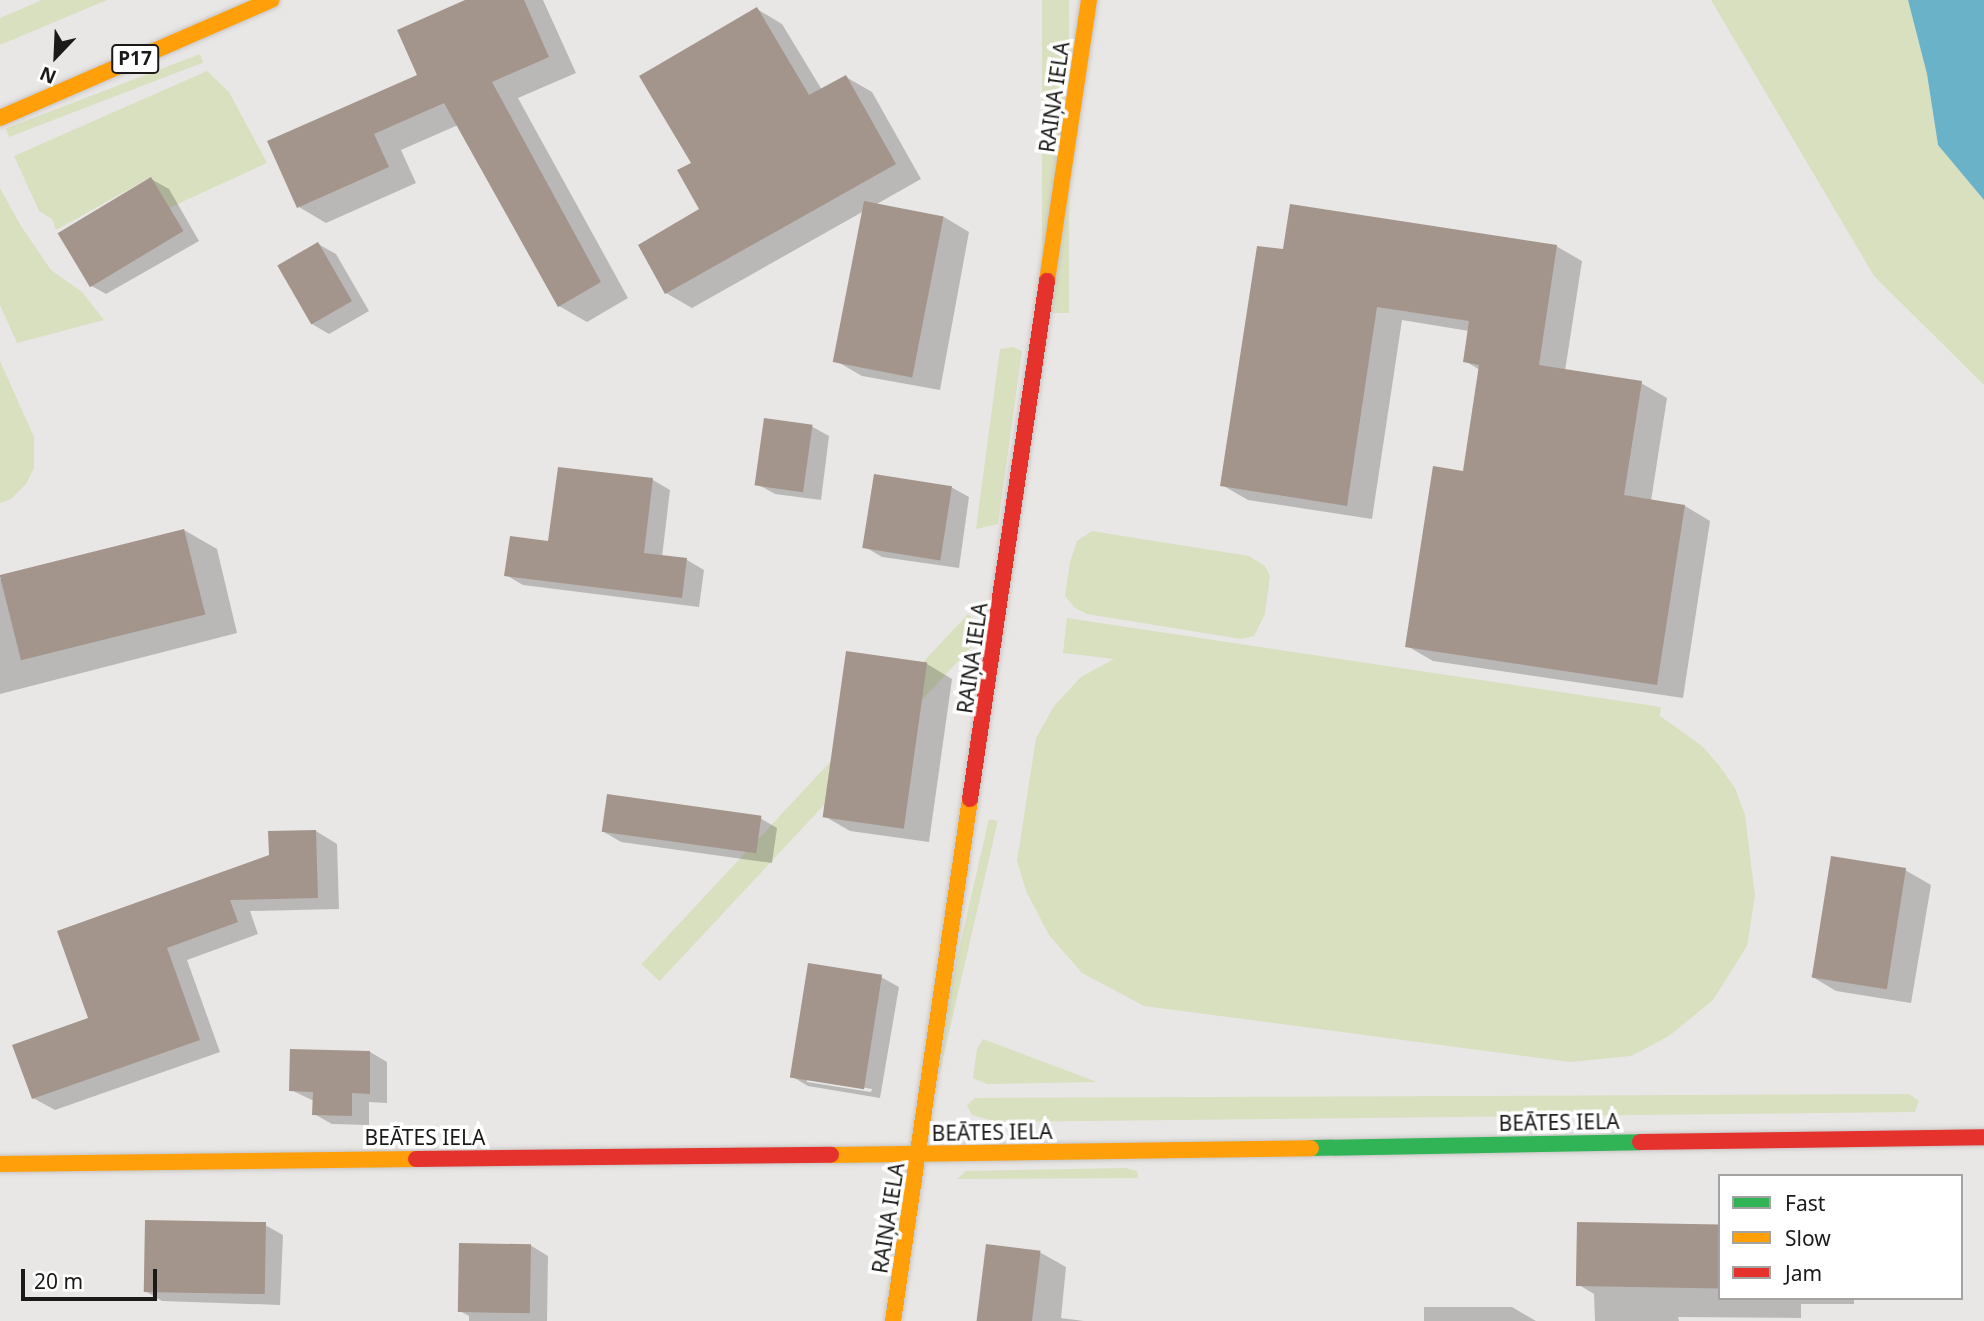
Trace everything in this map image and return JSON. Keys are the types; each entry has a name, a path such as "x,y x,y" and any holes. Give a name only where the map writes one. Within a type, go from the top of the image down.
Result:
{"street":[{"name":"P17","path":"0,118 271,0"},
{"name":"RAIŅA IELA","path":"893,1321 1089,0"},
{"name":"BEĀTES IELA","path":"0,1164 919,1154 1984,1137"}],"green space":[{"path":"42,0 107,0 0,45 0,18"},
{"path":"1042,0 1069,0 1069,313 1042,313"},
{"path":"1711,0 1908,0 1927,74 1938,145 1984,200 1984,385 1874,276"},
{"path":"200,54 203,62 9,137 6,129"},
{"path":"207,71 229,92 267,163 169,208 151,177 56,230 52,219 39,211 14,156"},
{"path":"0,188 21,226 51,270 82,292 104,320 17,343 0,305"},
{"path":"1013,347 1022,351 998,524 976,529 1000,349"},
{"path":"0,361 34,437 34,468 26,484 11,499 0,503"},
{"path":"1092,531 1249,556 1265,566 1270,576 1265,614 1254,636 1241,639 1087,614 1075,608 1065,596 1070,562 1077,541"},
{"path":"968,614 986,631 660,981 641,964"},
{"path":"1067,618 1661,707 1660,716 1702,746 1718,764 1735,788 1745,815 1755,896 1747,946 1713,1000 1669,1036 1631,1056 1570,1062 1144,1006 1082,973 1049,935 1026,891 1017,861 1036,738 1054,706 1081,677 1114,659 1063,653"},
{"path":"989,819 998,821 940,1073 931,1071"},
{"path":"983,1039 1097,1082 987,1084 973,1078 977,1049"},
{"path":"1909,1094 1919,1101 1915,1112 998,1122 972,1115 967,1105 975,1098"},
{"path":"1126,1168 1137,1171 1138,1178 957,1179 966,1171"}],"water":[{"path":"1908,0 1984,0 1984,200 1938,145 1927,74"}],"building":[{"path":"465,0 524,0 549,57 492,82 601,282 558,307 444,103 374,134 389,167 297,208 267,141 417,75 397,30"},
{"path":"757,7 809,95 846,75 896,164 665,294 638,245 699,209 677,170 691,163 639,76"},
{"path":"151,177 183,231 90,287 58,233"},
{"path":"864,201 944,216 912,377 833,362"},
{"path":"1290,204 1557,245 1539,365 1642,381 1624,495 1685,505 1657,685 1405,647 1433,466 1463,471 1479,365 1463,362 1469,321 1377,307 1347,506 1220,486 1257,246 1283,249"},
{"path":"318,242 352,301 311,324 277,266"},
{"path":"764,418 813,425 803,492 755,485"},
{"path":"558,467 653,478 644,553 687,558 682,598 504,576 510,536 548,541"},
{"path":"874,474 952,486 940,560 862,548"},
{"path":"184,529 205,614 21,660 0,575"},
{"path":"846,651 927,662 904,829 823,817"},
{"path":"607,794 761,816 756,853 602,832"},
{"path":"316,830 318,898 230,900 238,922 167,948 200,1040 32,1099 12,1045 88,1018 57,931 269,855 268,831"},
{"path":"1831,856 1906,868 1887,989 1812,977"},
{"path":"808,963 882,975 864,1089 790,1078"},
{"path":"290,1049 370,1051 370,1094 352,1093 352,1116 312,1115 313,1092 289,1091"},
{"path":"145,1220 266,1222 265,1294 144,1292"},
{"path":"1577,1222 1718,1224 1718,1288 1576,1286"},
{"path":"459,1243 531,1244 530,1313 458,1312"},
{"path":"986,1244 1041,1251 1032,1321 977,1321"}],"traffic: fast":[{"path":"1311,1148 1640,1142"}],"traffic: slow":[{"path":"0,118 271,0"},
{"path":"1047,281 1089,0"},
{"path":"893,1321 970,799"},
{"path":"831,1155 1311,1148"},
{"path":"0,1164 416,1159"}],"traffic: jam":[{"path":"970,799 1047,281"},
{"path":"1640,1142 1984,1137"},
{"path":"416,1159 831,1155"}]}
